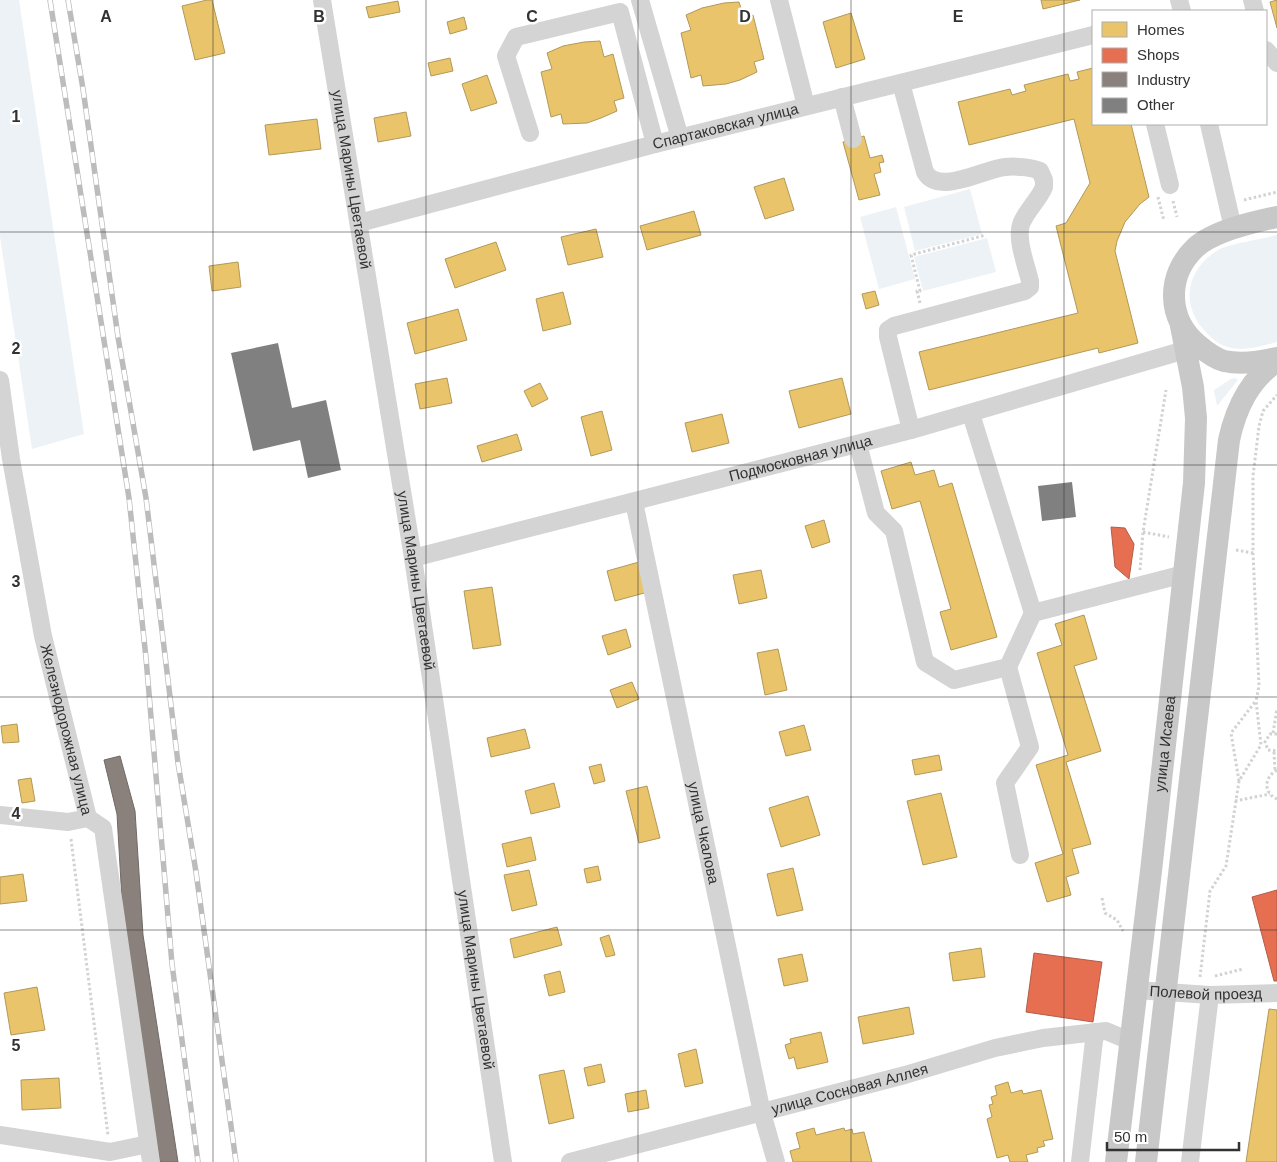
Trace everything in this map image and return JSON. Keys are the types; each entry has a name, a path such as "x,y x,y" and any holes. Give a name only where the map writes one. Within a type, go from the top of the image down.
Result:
{"main road":[{"name":"улица Исаева","path":"1116,1162 1194,483 1196,418 1193,387 1181,326 1175,311 1173,294 1177,277 1184,261 1196,246 1233,228 1277,217"},
{"path":"1181,326 1193,341 1206,352 1223,360 1255,363 1277,359"},
{"name":"улица Исаева","path":"1146,1162 1164,992 1229,440 1234,417 1246,395 1257,379 1277,359"}],"street":[{"name":"улица Марины Цветаевой","path":"322,0 360,223 413,558 502,1162"},
{"path":"640,0 680,138"},
{"path":"779,0 806,106"},
{"path":"530,133 506,56 516,37 620,12 656,144"},
{"name":"Спартаковская улица","path":"360,223 656,144 1092,35"},
{"path":"1267,51 1277,63"},
{"path":"901,83 928,178 949,182 1005,167 1036,169 1040,171 1044,180 1042,191 1022,221 1019,229 1030,287 1025,291 894,326 888,330 911,430"},
{"path":"842,97 854,139"},
{"path":"1155,125 1170,185"},
{"path":"1209,125 1233,228"},
{"name":"Подмосковная улица","path":"413,558 971,414 1185,350"},
{"name":"Железнодорожная улица","path":"0,380 11,459 43,636 88,818 103,828 151,1162"},
{"path":"971,414 1033,613 1008,667 1030,747 1005,783 1020,855"},
{"path":"858,444 876,513 894,532 925,662 954,680 1008,667"},
{"name":"улица Чкалова","path":"634,502 762,1113 776,1162"},
{"path":"1033,613 1184,574"},
{"path":"0,815 68,822 88,818"},
{"name":"Полевой проезд","path":"1136,990 1210,995 1277,992"},
{"path":"1190,1162 1210,995"},
{"name":"улица Сосновая Аллея","path":"570,1162 905,1075 994,1048 1043,1038 1106,1031 1130,1041"},
{"path":"1080,1162 1095,1032"},
{"path":"0,1135 110,1152 148,1144"}],"path":[{"path":"1242,201 1277,192"},
{"path":"924,318 917,291 920,291 911,255 986,235"},
{"path":"1138,586 1143,532 1166,390"},
{"path":"1243,969 1200,980 1210,891 1226,866 1239,781 1261,746 1256,701 1259,686 1253,553 1253,476 1259,426 1263,411 1277,395"},
{"path":"1239,781 1231,734 1256,701"},
{"path":"1277,709 1275,734 1266,738 1265,745 1268,750 1276,752 1276,771 1271,773 1267,781 1267,790 1277,799"},
{"path":"1235,801 1270,794"},
{"path":"68,822 110,1152"},
{"path":"1102,898 1105,913 1117,920 1123,931 1122,940"}],"shaded area":[{"path":"0,0 19,0 84,434 32,449 0,237"},
{"path":"970,189 982,234 915,251 904,207"},
{"path":"896,207 915,279 879,289 860,217"},
{"path":"1277,235 1277,342 1244,349 1220,344 1196,320 1192,309 1190,287 1199,267 1218,250"},
{"path":"987,238 996,272 923,291 914,257"},
{"path":"1235,378 1238,380 1217,406 1214,390"}],"building: Homes":[{"path":"212,0 225,53 195,60 182,6"},
{"path":"1041,0 1080,0 1043,9"},
{"path":"1277,0 1277,28 1270,2"},
{"path":"398,1 400,12 369,18 366,7"},
{"path":"739,2 744,18 753,15 764,59 754,62 757,72 740,80 726,84 703,86 701,75 691,78 681,33 691,30 686,15 702,8"},
{"path":"851,13 865,59 836,68 823,22"},
{"path":"464,17 467,29 450,34 447,22"},
{"path":"600,41 604,57 613,54 624,98 614,101 617,111 601,118 587,123 563,124 561,114 551,117 541,72 552,69 547,53 563,46"},
{"path":"450,58 453,71 431,76 428,63"},
{"path":"1092,68 1092,125 1131,125 1149,197 1140,204 1125,222 1115,251 1138,343 1099,353 1098,348 929,390 919,352 1078,313 1056,226 1066,223 1090,183 1074,119 969,145 958,102 1010,89 1012,95 1026,91 1024,85 1068,74 1070,81 1079,79 1077,72"},
{"path":"487,75 497,103 471,111 462,84"},
{"path":"406,112 411,136 378,142 374,118"},
{"path":"317,119 321,149 269,155 265,125"},
{"path":"864,136 870,158 882,155 884,162 879,163 881,172 874,174 880,195 859,200 843,142"},
{"path":"784,178 794,210 765,219 754,187"},
{"path":"694,211 701,235 647,250 640,226"},
{"path":"596,229 603,257 568,265 561,237"},
{"path":"496,242 506,270 455,288 445,259"},
{"path":"238,262 241,287 212,291 209,266"},
{"path":"875,291 879,305 866,309 862,294"},
{"path":"563,292 571,324 543,331 536,299"},
{"path":"458,309 467,340 415,354 407,323"},
{"path":"447,378 452,403 420,409 415,384"},
{"path":"842,378 851,414 799,428 789,391"},
{"path":"540,383 548,399 532,407 524,391"},
{"path":"602,411 612,450 591,456 581,417"},
{"path":"722,414 729,443 692,452 685,423"},
{"path":"517,434 522,450 482,462 477,446"},
{"path":"911,462 915,475 934,470 939,487 952,483 997,637 951,650 940,612 951,609 920,501 892,509 881,471"},
{"path":"824,520 830,542 812,548 805,526"},
{"path":"639,562 648,592 615,601 607,571"},
{"path":"761,570 767,598 739,604 733,575"},
{"path":"492,587 501,645 473,649 464,591"},
{"path":"1084,615 1097,659 1074,666 1101,751 1066,762 1091,844 1072,849 1079,873 1066,877 1071,895 1047,902 1035,863 1063,854 1036,765 1068,755 1037,653 1062,645 1055,624"},
{"path":"626,629 631,647 608,655 602,636"},
{"path":"778,649 787,690 765,695 757,653"},
{"path":"632,682 639,699 617,708 610,690"},
{"path":"17,724 19,742 3,743 1,726"},
{"path":"804,725 811,750 786,756 779,732"},
{"path":"525,729 530,748 491,757 487,738"},
{"path":"939,755 942,770 915,775 912,760"},
{"path":"601,764 605,781 594,784 589,767"},
{"path":"31,778 35,801 22,803 18,780"},
{"path":"554,783 560,807 531,814 525,791"},
{"path":"647,786 660,838 639,843 626,791"},
{"path":"941,793 957,857 923,865 907,801"},
{"path":"808,796 820,835 781,847 769,808"},
{"path":"531,837 536,860 507,867 502,844"},
{"path":"598,866 601,880 587,883 584,869"},
{"path":"793,868 803,910 777,916 767,874"},
{"path":"529,870 537,905 512,911 504,875"},
{"path":"23,874 27,901 0,904 0,877"},
{"path":"557,927 562,945 514,958 510,939"},
{"path":"609,935 615,955 606,957 600,938"},
{"path":"981,948 985,977 953,981 949,953"},
{"path":"802,954 808,981 784,986 778,959"},
{"path":"560,971 565,992 549,996 544,975"},
{"path":"37,987 45,1030 11,1035 4,993"},
{"path":"909,1007 914,1034 863,1044 858,1017"},
{"path":"1269,1009 1277,1010 1277,1162 1246,1162"},
{"path":"821,1032 828,1062 797,1069 794,1057 789,1059 785,1045 791,1043 790,1039"},
{"path":"696,1049 703,1083 685,1087 678,1054"},
{"path":"601,1064 605,1082 588,1086 584,1068"},
{"path":"564,1070 574,1118 549,1124 539,1075"},
{"path":"59,1078 61,1108 22,1110 21,1080"},
{"path":"1008,1082 1011,1093 1022,1090 1023,1094 1041,1090 1053,1139 1043,1141 1045,1146 1037,1148 1038,1152 1026,1155 1028,1162 1010,1162 1008,1155 997,1158 987,1119 992,1117 989,1105 993,1104 991,1097 997,1095 995,1086"},
{"path":"646,1090 649,1108 628,1112 625,1094"},
{"path":"814,1128 816,1135 844,1128 845,1131 852,1129 853,1134 864,1132 872,1162 793,1162 790,1151 800,1148 796,1133"}],"building: Shops":[{"path":"1111,527 1125,528 1134,544 1129,579 1115,567"},
{"path":"1277,890 1277,981 1274,981 1252,897"},
{"path":"1034,953 1102,962 1093,1022 1026,1012"}],"building: Industry":[{"path":"120,756 135,811 143,935 178,1162 160,1162 124,935 117,814 104,760"}],"building: Other":[{"path":"278,343 292,408 326,400 341,470 308,478 300,440 253,451 231,353"},
{"path":"1072,482 1076,517 1042,521 1038,486"}],"railway":[{"path":"50,0 129,498 146,658 172,964 198,1162"},
{"path":"68,0 83,89 118,337 146,498 178,763 196,872 236,1162"}]}
